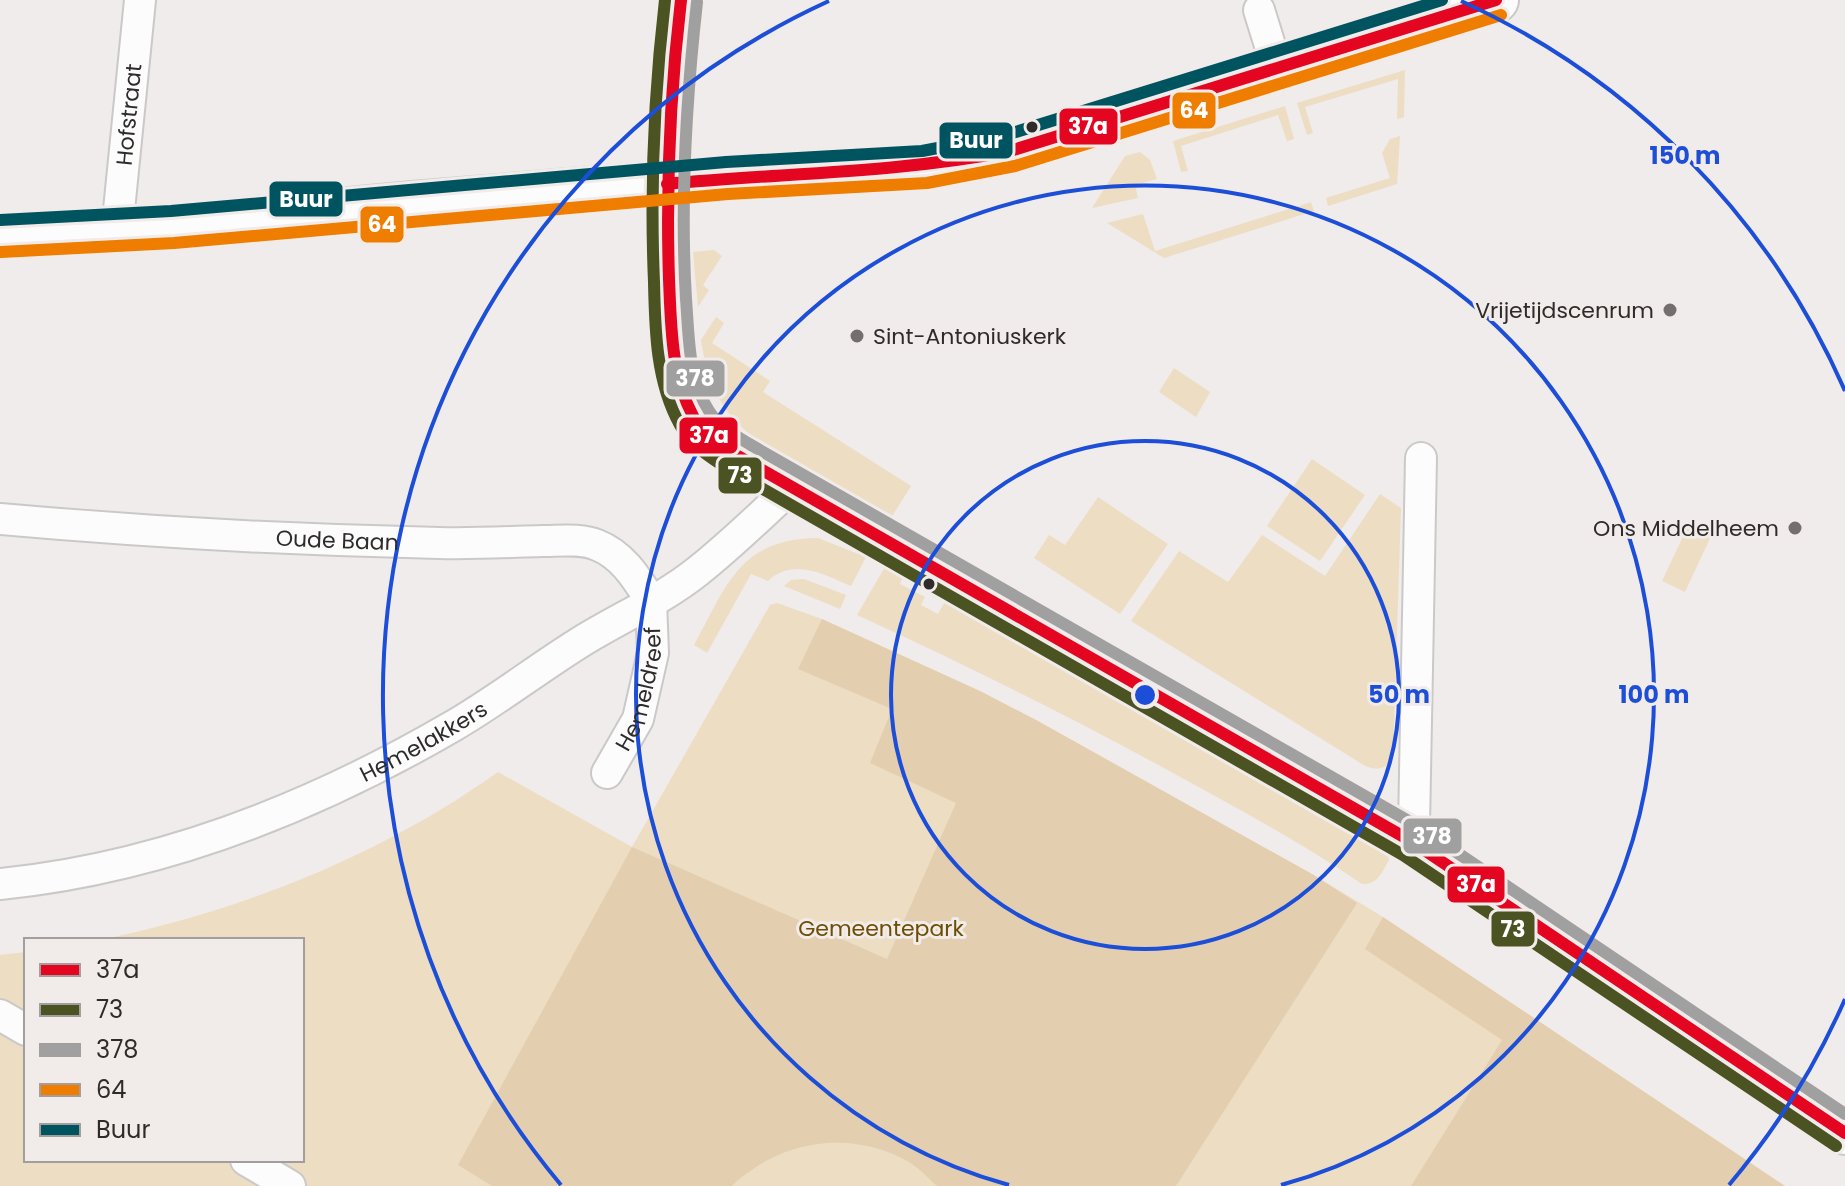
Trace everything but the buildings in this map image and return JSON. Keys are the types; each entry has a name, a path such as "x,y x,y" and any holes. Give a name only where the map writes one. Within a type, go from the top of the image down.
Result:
{"main road":[{"path":"681,0 667,184 672,325 677,380 694,419 717,442 1411,841 1845,1133"},
{"path":"0,236 117,230 727,178 924,167 966,161 1010,151 1496,0"}],"street":[{"name":"Hofstraat","path":"117,230 140,0"},
{"path":"1259,10 1277,68"},
{"path":"1411,841 1414,826 1421,458"},
{"name":"Hemelakkers","path":"0,884 81,872 154,855 248,825 321,794 454,725 580,642 696,573 792,487"},
{"name":"Oude Baan","path":"0,519 100,528 318,539 443,543 573,541 595,544 616,556 633,573 651,601"},
{"name":"Hemeldreef","path":"607,773 638,719 653,653 651,601"},
{"path":"0,1015 24,1029"},
{"path":"249,1162 290,1186"}],"green space":[{"path":"1405,70 1404,117 1397,119 1398,79 1305,107 1313,133 1307,135 1297,103"},
{"path":"1285,106 1294,139 1287,141 1278,115 1181,146 1188,171 1181,172 1173,141"},
{"path":"1400,136 1397,184 1328,206 1326,198 1390,178 1382,153 1390,139"},
{"path":"1140,152 1150,160 1157,179 1135,185 1138,198 1092,208 1125,156"},
{"path":"1311,202 1314,211 1164,258 1107,223 1143,214 1155,251"},
{"path":"714,250 722,256 703,285 709,290 698,307 693,252"},
{"path":"716,317 724,323 712,343 770,381 763,392 911,486 891,518 783,456 734,419 713,386 701,340"},
{"path":"1174,368 1210,392 1196,417 1159,392"},
{"path":"1312,459 1365,495 1320,561 1267,526"},
{"path":"1380,494 1401,508 1393,758 1383,767 1375,769 1362,764 1131,621 1179,551 1228,582 1262,535 1325,576"},
{"path":"1098,497 1168,544 1120,614 1034,558 1049,535 1065,545"},
{"path":"1689,524 1712,534 1685,592 1662,581"},
{"path":"818,538 866,557 851,586 809,570 788,570 768,581 751,574 707,653 694,645 727,585 753,556 791,540"},
{"path":"886,565 904,575 900,584 925,597 921,605 938,614 947,598 1353,830 1388,852 1389,860 1382,873 1376,880 1362,884 1269,826 1134,752 857,615"},
{"path":"804,579 846,595 840,609 784,586 791,580"},
{"name":"Gemeentepark","path":"777,603 822,619 982,692 1312,874 1383,917 1785,1186 0,1186 0,955 24,952 24,1162 304,1162 304,938 109,938 205,913 308,877 406,830 498,772 632,847 770,605"}],"shaded area":[{"path":"822,619 1038,721 1312,874 1357,903 1176,1186 937,1186 913,1164 890,1153 851,1143 812,1145 792,1150 756,1167 732,1186 492,1186 458,1165 632,847 887,959 956,803 870,763 892,709 798,669"},
{"path":"1383,917 1785,1186 1411,1186 1502,1040 1365,949"}],"transit line":[{"name":"73","path":"665,0 653,176 656,337 661,374 672,408 685,433 697,446 735,473 1403,855 1836,1146"},
{"name":"37a","path":"681,0 669,174 670,314 680,384 693,416 709,435 743,459 1411,841 1845,1133"},
{"name":"Buur","path":"0,220 171,211 726,162 922,151 1006,135 1442,0"},
{"name":"37a","path":"667,184 925,164 1010,151 1496,0"},
{"name":"378","path":"697,2 685,150 686,299 693,371 702,399 718,422 751,445 1419,827 1845,1114"},
{"name":"64","path":"1,252 174,243 728,194 927,183 1015,166 1501,15"}],"place":[{"name":"Vrijetijdscenrum","path":"1670,310"},
{"name":"Sint-Antoniuskerk","path":"857,336"},
{"name":"Ons Middelheem","path":"1795,528"}]}
